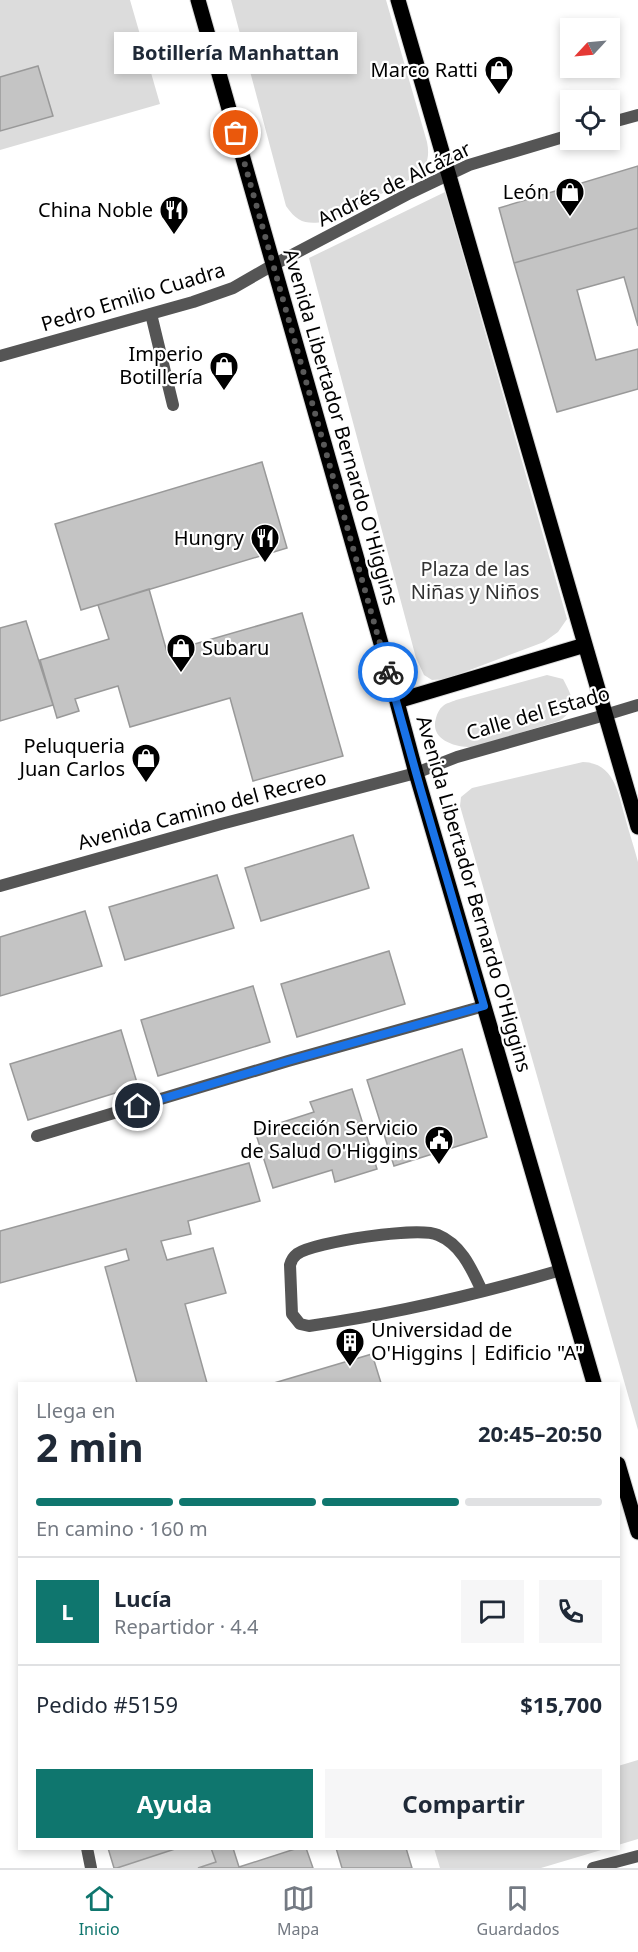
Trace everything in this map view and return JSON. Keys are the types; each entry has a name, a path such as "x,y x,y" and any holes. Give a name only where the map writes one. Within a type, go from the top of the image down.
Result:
{"main road":[{"name":"Avenida Libertador Bernardo O'Higgins","path":"198,0 416,773 594,1382"},
{"path":"398,0 638,827"},
{"path":"397,701 585,645"},
{"path":"620,1471 638,1532"}],"street":[{"path":"620,120 638,115"},
{"name":"Andrés de Alcázar","path":"273,265 469,165 560,138"},
{"name":"Pedro Emilio Cuadra","path":"0,356 151,314 233,288 273,265"},
{"path":"151,314 173,405"},
{"name":"Calle del Estado","path":"416,773 457,757 638,705"},
{"name":"Avenida Camino del Recreo","path":"0,886 232,821 416,773"},
{"path":"38,1136 288,1061 484,1006"},
{"path":"482,1291 468,1261 450,1241 435,1233 399,1232 344,1240 298,1253 290,1265 292,1314 300,1324 309,1326 366,1318 482,1291 561,1270"},
{"path":"87,1850 91,1868"},
{"path":"592,1868 638,1856"}],"green space":[{"path":"0,0 130,0 160,104 0,150"},
{"path":"231,0 386,0 427,142 427,161 417,176 325,222 312,223 294,216 286,206"},
{"name":"Plaza de las Niñas y Niños","path":"445,192 567,619 558,632 544,642 446,679 432,680 424,675 416,658 309,258"},
{"path":"547,675 563,679 571,696 569,711 559,721 474,747 446,742 437,732 436,716 446,704"},
{"path":"583,762 602,768 613,780 638,862 638,1430 460,806 461,797 472,788"},
{"path":"638,1760 638,1839 620,1844 620,1765"},
{"path":"172,1850 212,1850 216,1862 198,1868 117,1868"},
{"path":"435,1850 601,1850 541,1868 440,1868"}],"building":[{"path":"38,66 53,116 0,131 0,77"},
{"name":"León","path":"638,166 638,228 514,263 499,208"},
{"path":"638,228 638,326 624,277 577,290 596,360 638,349 638,389 557,412 514,263"},
{"path":"262,462 287,548 81,610 55,524"},
{"name":"Subaru","path":"149,589 167,652 302,613 343,756 253,781 230,698 130,727 118,686 75,699 79,711 57,718 40,660 109,639 98,605"},
{"path":"26,621 53,705 0,721 0,628"},
{"path":"353,835 369,888 261,921 245,868"},
{"path":"217,875 234,928 125,960 109,907"},
{"path":"85,911 102,966 0,996 0,937"},
{"path":"389,951 405,1004 297,1037 281,984"},
{"path":"253,986 270,1042 158,1076 141,1020"},
{"path":"121,1030 138,1086 28,1120 10,1064"},
{"path":"462,1049 487,1137 394,1166 367,1080"},
{"path":"352,1089 377,1169 335,1182 332,1170 273,1188 255,1131 314,1112 310,1102"},
{"path":"249,1163 260,1201 188,1221 191,1234 161,1241 167,1260 213,1248 226,1293 185,1304 207,1382 137,1382 105,1267 129,1260 126,1249 0,1283 0,1231"},
{"name":"Universidad de O'Higgins | Edificio \"A\"","path":"372,1354 381,1382 277,1382"},
{"path":"109,1850 172,1850 117,1868 114,1868"},
{"path":"212,1850 234,1850 239,1867 292,1850 307,1850 313,1868 198,1868 216,1862"},
{"path":"337,1850 407,1850 412,1868 342,1868"}],"way so far":[{"path":"236,133 388,672"}],"place":[{"name":"Marco Ratti","path":"499,96"},
{"name":"Botillería Manhattan","path":"236,133"},
{"name":"León","path":"570,218"},
{"name":"China Noble","path":"174,236"},
{"name":"Imperio Botillería","path":"224,392"},
{"name":"Hungry","path":"265,564"},
{"name":"Subaru","path":"181,674"},
{"name":"Peluqueria Juan Carlos","path":"146,784"},
{"name":"Dirección Servicio de Salud O'Higgins","path":"439,1166"},
{"name":"Universidad de O'Higgins | Edificio \"A\"","path":"350,1368"}],"route":[{"path":"138,1106 484,1006 388,672"}]}
